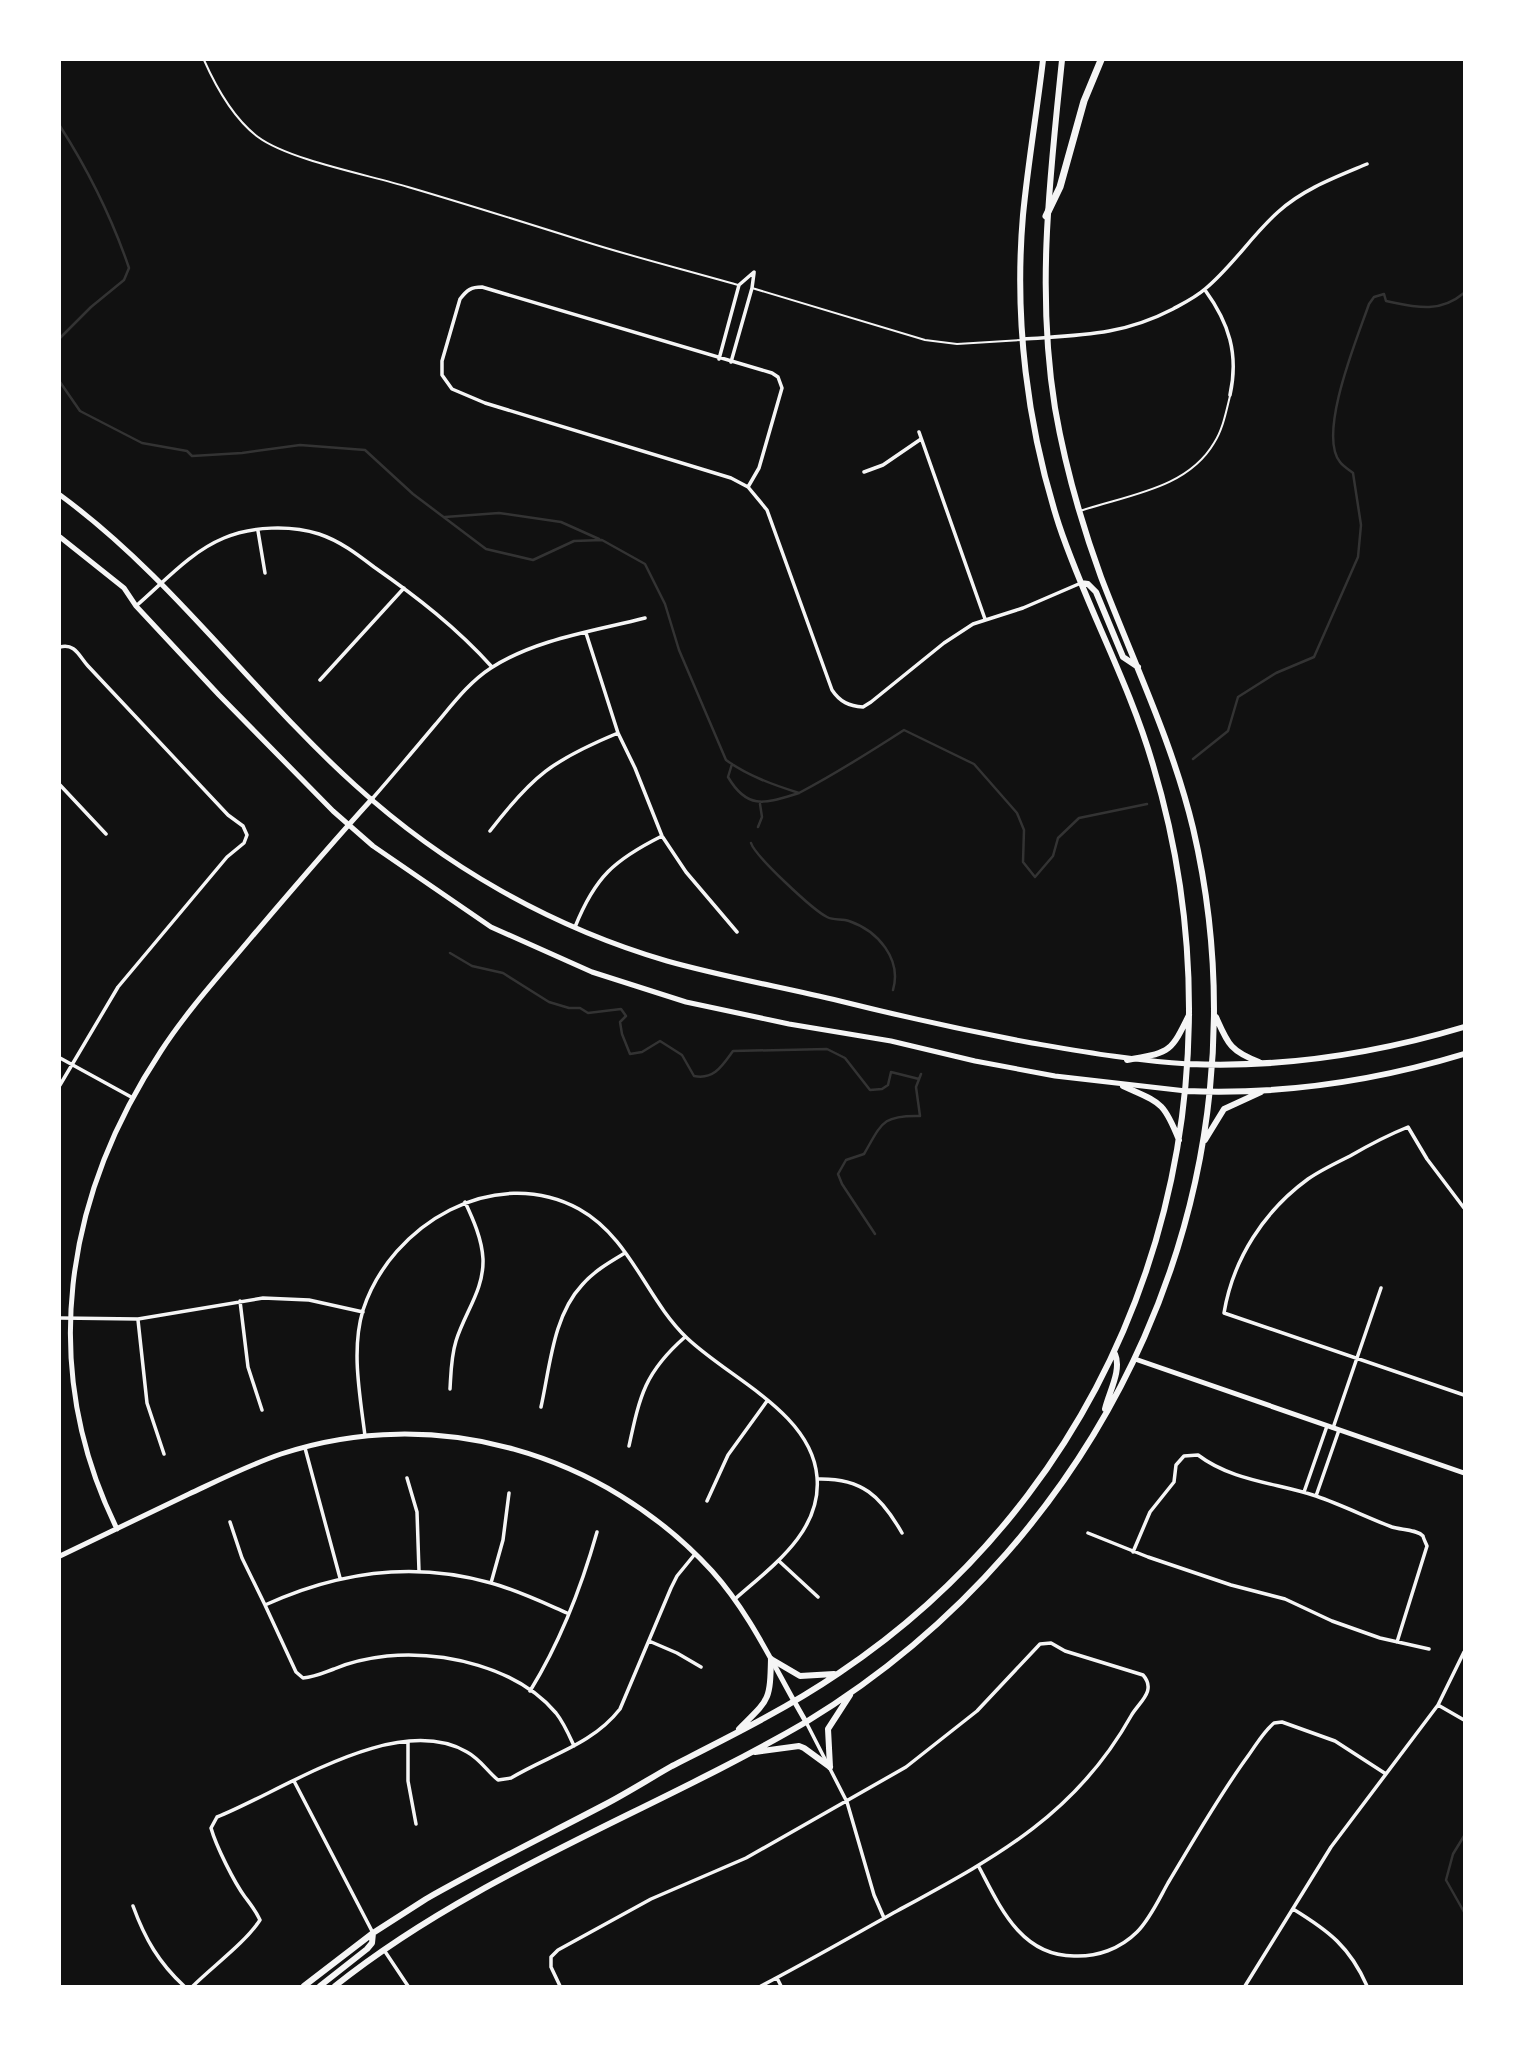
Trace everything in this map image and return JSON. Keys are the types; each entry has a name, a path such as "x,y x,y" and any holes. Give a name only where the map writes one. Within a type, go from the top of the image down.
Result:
{"highway":[{"path":"1046,216 1060,187 1084,101 1101,60"}],"main road":[{"path":"304,1986 373,1933 446,1888 794,1701 839,1673 930,1602 989,1544 1026,1499 1063,1447 1115,1354 1147,1272 1174,1171 1186,1091 1190,1013 1186,926 1166,812 1140,727 1057,520 1031,411 1023,340 1020,276 1023,214 1043,60"},
{"path":"335,1986 384,1950 455,1906 806,1722 914,1647 1004,1557 1057,1490 1101,1421 1135,1359 1181,1240 1204,1141 1213,1065 1214,1015 1209,923 1193,828 1163,730 1101,576 1079,512 1057,416 1047,338 1044,274 1046,216 1062,60"},
{"path":"60,495 117,541 162,584 334,765 372,799 461,867 531,907 575,928 664,960 716,974 794,990 905,1018 1127,1060 1213,1065 1264,1064 1363,1052 1465,1027"},
{"path":"60,537 124,588 136,606 310,790 373,846 491,927 563,960 620,982 736,1014 891,1041 1041,1074 1123,1086 1210,1092 1265,1090 1366,1078 1413,1069 1465,1054"},
{"path":"1081,583 1088,584 1096,592 1123,657 1138,667"},
{"path":"117,1529 94,1476 78,1419 70,1357 74,1276 85,1224 105,1158 133,1098 162,1050 192,1009 372,799"},
{"path":"1127,1060 1164,1053 1175,1042 1190,1013"},
{"path":"1214,1015 1232,1049 1264,1064"},
{"path":"1123,1086 1159,1102 1169,1116 1179,1141"},
{"path":"1204,1141 1224,1110 1265,1090"},
{"path":"1101,1421 1117,1371 1115,1354"},
{"path":"1135,1359 1465,1474"},
{"path":"60,1556 238,1471 305,1447 365,1436 408,1434 449,1436 505,1446 586,1475 618,1493 650,1514 695,1554 735,1599 806,1722"},
{"path":"771,1659 800,1676 839,1673"},
{"path":"735,1734 769,1695 771,1659"},
{"path":"830,1767 828,1730 852,1692"},
{"path":"747,1754 799,1746 830,1767"},
{"path":"320,1986 367,1949 372,1943 373,1933"}],"street":[{"path":"1023,340 1099,334 1130,328 1157,317 1205,290 1277,213 1293,200 1306,191 1367,164"},
{"path":"719,359 739,285 754,272 731,362"},
{"path":"748,487 759,468 782,388 778,377 772,373 482,287 474,287 460,299 441,370 452,389 462,395 731,478 748,487 767,510 824,672 838,699 846,703 863,707 944,643 985,619 1023,608 1081,583"},
{"path":"1205,290 1224,319 1233,346 1234,369 1230,396"},
{"path":"919,432 985,619"},
{"path":"864,472 883,466 921,439"},
{"path":"136,606 206,546 227,537 258,530 299,529 345,546 404,588 456,629 492,667"},
{"path":"258,530 265,573"},
{"path":"320,680 404,588"},
{"path":"372,799 472,682 492,667 519,653 551,642 645,618"},
{"path":"586,634 618,733 662,836 686,872 737,932"},
{"path":"60,648 66,645 74,648 228,815 243,826 247,835 244,843 227,857 118,986 60,1085"},
{"path":"490,831 518,794 542,772 576,751 618,733"},
{"path":"60,785 106,834"},
{"path":"575,928 596,885 610,868 630,852 662,836"},
{"path":"60,1058 133,1098"},
{"path":"1465,1208 1427,1159 1408,1127 1388,1135 1309,1179 1274,1209 1248,1244 1228,1289 1224,1313 1465,1395"},
{"path":"365,1436 357,1353 363,1312 371,1291 394,1255 428,1222 466,1202 507,1193 546,1197 562,1202 596,1221 625,1253 685,1337 792,1421 802,1432 813,1455 818,1479 817,1496 803,1532 779,1561 735,1599"},
{"path":"450,1389 456,1341 479,1290 483,1273 480,1241 466,1202"},
{"path":"541,1407 563,1313 572,1297 595,1273 625,1253"},
{"path":"1316,1496 1333,1428 1381,1288"},
{"path":"60,1318 138,1319 263,1298 309,1300 363,1312"},
{"path":"240,1301 248,1367 262,1410"},
{"path":"138,1319 147,1403 164,1454"},
{"path":"629,1446 646,1382 657,1365 685,1337"},
{"path":"707,1501 729,1455 767,1401"},
{"path":"1304,1493 1333,1428"},
{"path":"305,1447 340,1578"},
{"path":"1133,1552 1150,1512 1174,1482 1177,1465 1184,1456 1198,1455 1213,1466 1262,1483 1316,1496 1397,1529 1423,1536 1427,1546 1397,1642"},
{"path":"407,1478 417,1512 419,1571"},
{"path":"818,1479 852,1482 866,1489 888,1510 902,1533"},
{"path":"491,1583 503,1539 509,1493"},
{"path":"230,1522 239,1551 296,1672 303,1678 314,1677 351,1663 386,1657 422,1656 477,1666 530,1690 555,1712 575,1746"},
{"path":"530,1690 551,1651 589,1561 597,1532"},
{"path":"1088,1533 1133,1552 1231,1586 1275,1596 1332,1621 1397,1642 1429,1649"},
{"path":"193,1986 251,1933 260,1920 255,1907 245,1896 214,1840 211,1828 217,1817 372,1747 408,1742 453,1746 480,1761 498,1780 511,1778 575,1746 599,1731 620,1709 677,1576 695,1554"},
{"path":"779,1561 818,1597"},
{"path":"265,1605 302,1589 340,1578 381,1572 419,1571 491,1583 567,1613"},
{"path":"649,1642 677,1653 701,1667"},
{"path":"560,1986 551,1967 551,1957 558,1950 651,1899 746,1858 906,1767 951,1733 995,1693 1040,1644 1051,1643 1065,1651 1143,1675 1148,1681 1146,1696 1088,1778 1038,1826 979,1867 761,1986"},
{"path":"1245,1986 1331,1847 1438,1705 1465,1652"},
{"path":"1438,1705 1465,1720"},
{"path":"806,1722 847,1802 874,1895 884,1919"},
{"path":"979,1867 1005,1916 1031,1944 1068,1956 1095,1955 1118,1946 1142,1926 1229,1782 1274,1723 1282,1722 1335,1741 1386,1774"},
{"path":"408,1742 408,1781 416,1824"},
{"path":"294,1781 373,1933"},
{"path":"134,1906 152,1950 164,1967 184,1986"},
{"path":"1292,1909 1319,1925 1343,1945 1367,1986"},
{"path":"384,1950 408,1986"},
{"path":"776,1978 781,1986"}],"lane":[{"path":"204,60 231,107 251,131 272,146 493,211 582,241 739,285"},
{"path":"752,288 925,340 957,344 1023,340"},
{"path":"1079,512 1152,488 1192,471 1216,441 1230,396"}],"waterway":[{"path":"60,126 99,195 129,268 124,280 91,307 60,338"},
{"path":"1193,759 1228,731 1238,697 1276,673 1314,657 1358,557 1361,525 1353,473 1340,462 1334,448 1333,430 1342,384 1369,304 1374,297 1384,294 1386,301 1417,307 1436,306 1455,300 1464,293"},
{"path":"60,382 80,411 142,443 187,451 192,456 300,445 365,450 413,494 486,549 533,560 574,541 602,540 645,564 665,604 679,650 726,760 771,783 799,793 904,730 974,764 1017,813 1024,830 1023,862 1035,877 1053,856 1058,838 1079,818 1147,804"},
{"path":"445,517 499,513 561,522 599,539"},
{"path":"732,764 728,777 735,788 751,800 777,800 799,793"},
{"path":"758,827 762,817 760,804"},
{"path":"751,843 773,870 820,912 830,918 846,920 860,926 878,939 891,957 895,979 893,990"},
{"path":"450,953 472,966 503,973 549,1002 580,1008 588,1013 621,1009 626,1016 620,1022 622,1034 630,1054 642,1052 660,1041 682,1055 694,1076 712,1074 733,1051 827,1049 845,1058 870,1090 882,1089 888,1085 891,1072 919,1079"},
{"path":"875,1234 838,1174 846,1160 864,1154 884,1123 898,1117 920,1116 916,1087 921,1074"},
{"path":"1464,1836 1453,1854 1446,1880 1464,1912"}]}
